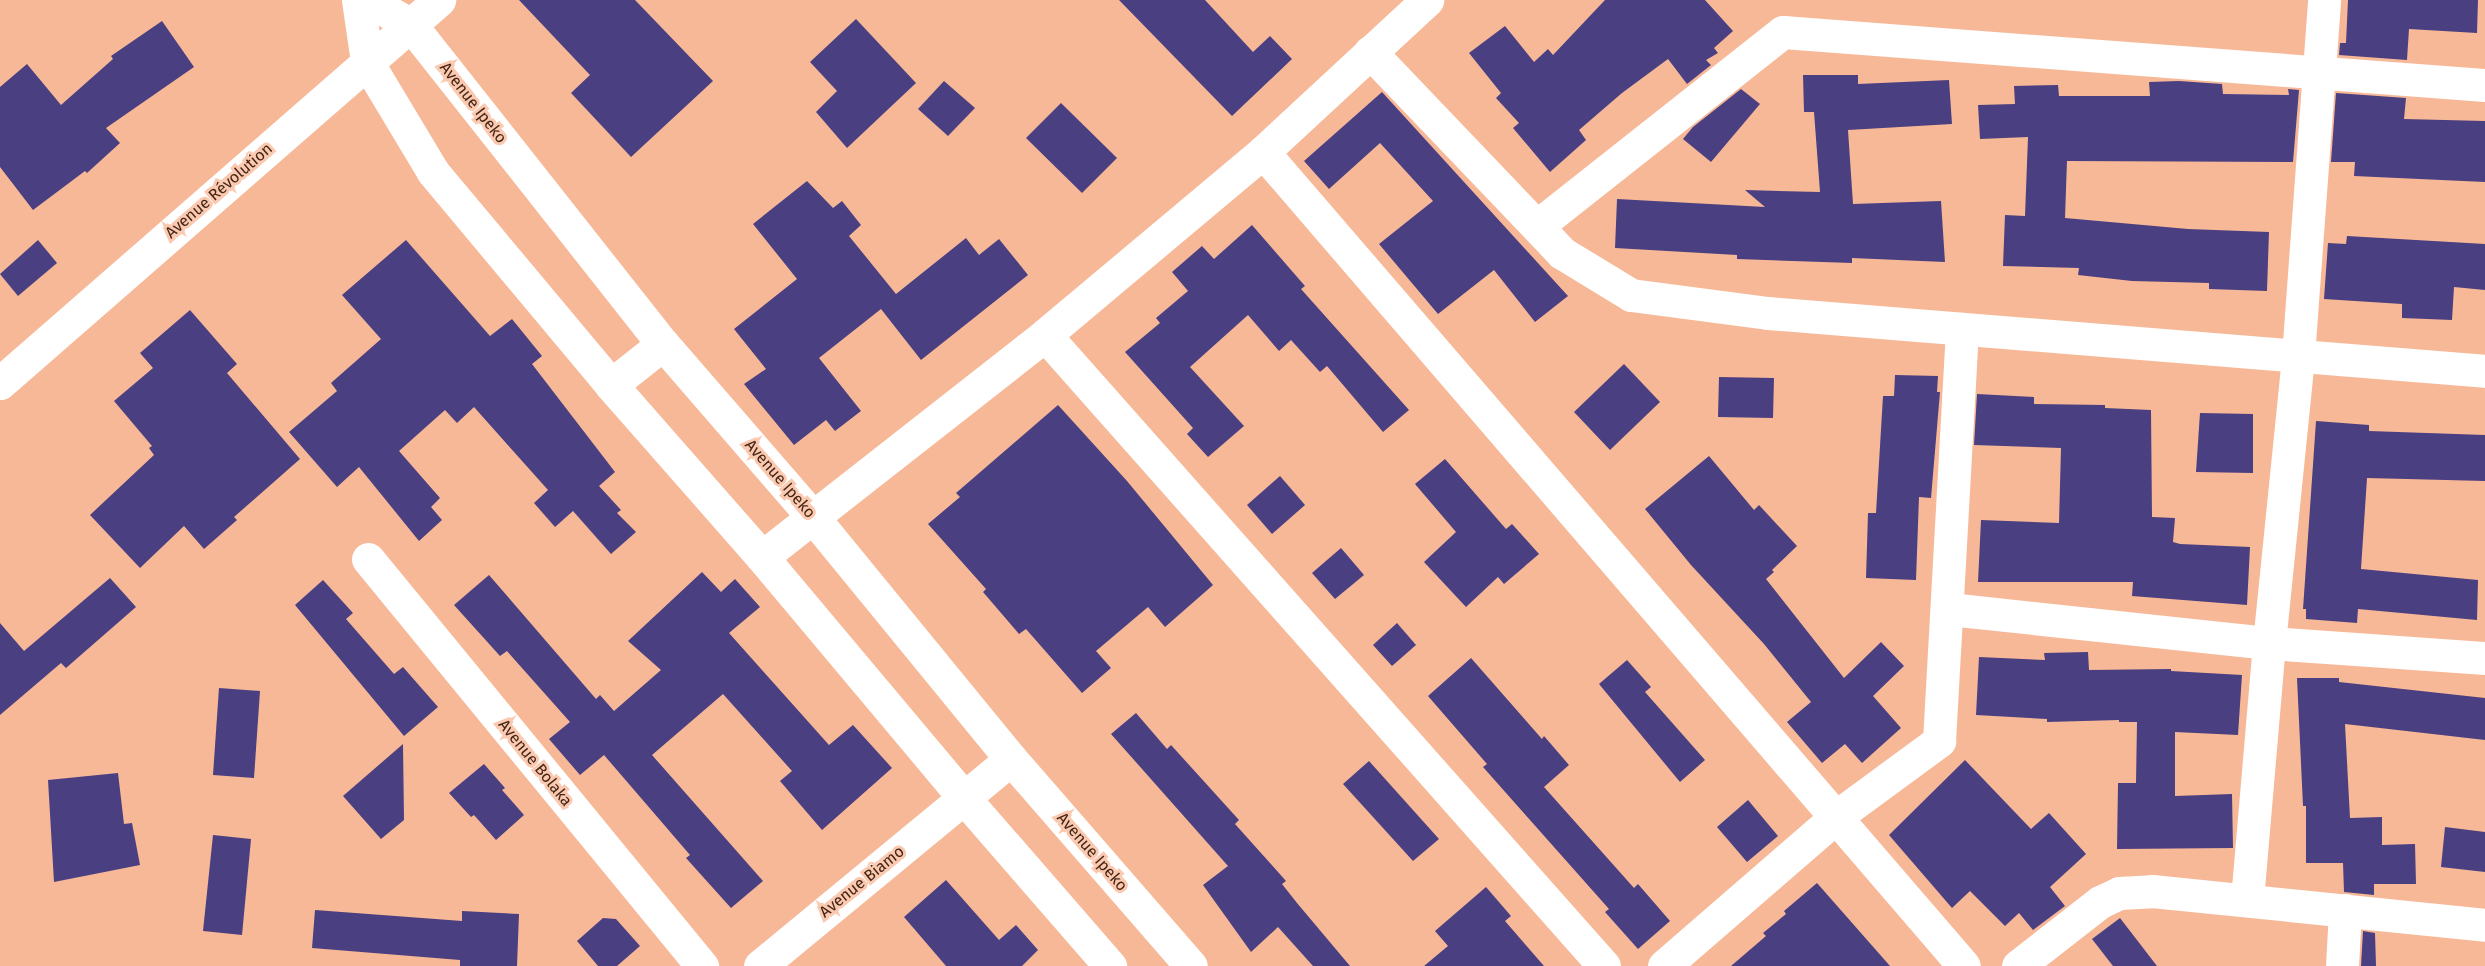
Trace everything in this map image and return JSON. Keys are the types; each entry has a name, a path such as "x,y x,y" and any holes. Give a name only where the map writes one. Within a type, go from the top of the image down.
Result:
{"street":[{"path":"358,0 367,62 433,172 610,385 762,557 964,798 1110,966"},
{"name":"Avenue Ipeko","path":"367,0 410,24 663,344 812,516 1011,759 1191,966"},
{"name":"Avenue Révolution","path":"0,382 439,0"},
{"path":"762,557 1045,335 1263,152 1427,0"},
{"path":"2247,900 2269,643 2298,356 2324,0"},
{"path":"1537,226 1783,32 2485,85"},
{"path":"1370,52 1562,253 1631,295 1768,313 2485,371"},
{"path":"1263,152 1964,966"},
{"path":"1664,966 1837,816 1939,741 1949,609 1962,328"},
{"path":"1045,335 1604,966"},
{"path":"610,385 663,344"},
{"name":"Avenue Bolaka","path":"368,559 702,966"},
{"path":"1949,609 2269,643 2485,658"},
{"name":"Avenue Biamo","path":"760,966 1011,759"},
{"path":"2018,966 2100,902 2119,893 2152,891 2485,925"},
{"path":"2342,966 2345,910"}],"building":[{"path":"519,0 635,0 713,81 631,157 571,93 590,75"},
{"path":"1119,0 1205,0 1253,52 1270,36 1292,59 1232,116"},
{"path":"1605,0 1705,0 1733,31 1714,48 1718,53 1706,60 1711,65 1687,84 1668,59 1622,93 1579,130 1586,140 1550,172 1513,128 1519,123 1496,98 1501,93 1469,53 1505,26 1534,62 1548,49 1553,55"},
{"path":"2348,0 2478,0 2477,33 2409,29 2407,60 2339,55 2340,43 2346,43"},
{"path":"856,19 916,83 847,148 816,112 837,91 810,62"},
{"path":"162,21 194,67 106,128 120,143 87,173 85,171 33,210 0,167 0,87 27,64 61,105 113,59 111,56"},
{"path":"1803,75 1858,75 1858,84 1949,80 1952,124 1848,130 1853,204 1941,201 1945,262 1852,258 1852,263 1737,259 1737,255 1615,248 1617,199 1765,207 1745,190 1820,192 1814,112 1804,112"},
{"path":"944,81 975,108 948,136 918,109"},
{"path":"2179,81 2222,84 2223,94 2289,95 2288,89 2299,90 2293,162 2067,161 2065,218 2188,229 2269,232 2267,291 2209,289 2209,283 2132,281 2078,275 2079,268 2003,266 2005,215 2025,216 2028,137 1980,139 1978,105 2015,104 2014,86 2058,85 2059,96 2150,96 2149,82"},
{"path":"1741,89 1760,104 1711,162 1683,139 1693,127"},
{"path":"1382,92 1568,296 1535,322 1494,270 1438,314 1379,244 1433,201 1380,143 1329,189 1304,161"},
{"path":"2336,93 2406,98 2404,119 2485,121 2485,182 2354,176 2355,162 2331,162"},
{"path":"1061,103 1117,158 1082,193 1026,138"},
{"path":"807,181 833,208 842,201 861,225 849,236 896,294 966,238 979,255 999,239 1028,275 921,360 881,309 819,358 861,411 835,431 826,420 794,445 744,384 766,369 734,329 797,279 753,224"},
{"path":"1252,225 1305,286 1301,289 1409,410 1383,432 1327,366 1320,372 1291,340 1279,351 1248,315 1190,367 1244,426 1208,457 1187,434 1193,428 1125,352 1160,323 1156,318 1188,291 1172,272 1202,246 1214,259"},
{"path":"2347,236 2485,244 2485,290 2454,287 2452,320 2402,318 2402,304 2324,299 2328,243 2346,244"},
{"path":"38,240 57,263 18,296 0,274"},
{"path":"406,240 490,336 512,319 542,356 532,364 615,472 599,486 621,510 617,513 636,532 611,554 573,511 555,527 534,503 548,490 474,407 457,423 445,410 399,451 440,498 431,507 442,520 419,541 359,467 337,487 289,432 337,391 331,383 381,339 342,295"},
{"path":"190,310 237,364 227,373 300,459 234,517 237,520 204,549 184,526 140,568 90,515 154,455 149,448 152,446 114,401 153,368 140,353"},
{"path":"1624,364 1660,402 1610,450 1574,412"},
{"path":"1895,375 1938,376 1937,392 1940,392 1931,498 1919,497 1916,580 1866,578 1868,513 1876,513 1883,396 1894,396"},
{"path":"1719,377 1774,378 1773,418 1718,417"},
{"path":"1977,394 2034,397 2034,404 2105,405 2105,408 2151,410 2152,517 2175,518 2173,542 2250,547 2247,605 2132,596 2133,582 1978,582 1981,520 2059,523 2061,448 1974,445"},
{"path":"1058,405 1127,481 1213,585 1165,627 1148,607 1096,651 1111,668 1082,693 1026,629 1019,634 983,592 986,589 928,524 960,497 956,493"},
{"path":"2200,413 2253,414 2253,473 2196,472"},
{"path":"2316,421 2369,425 2369,431 2485,435 2485,481 2367,478 2361,569 2478,580 2477,620 2358,609 2357,623 2306,619 2306,609 2303,609"},
{"path":"1709,456 1754,510 1759,505 1797,546 1766,579 1844,678 1881,642 1904,666 1873,696 1901,728 1862,763 1845,744 1822,763 1787,722 1811,702 1764,644 1691,565 1645,509"},
{"path":"1445,459 1506,529 1512,524 1539,554 1504,584 1498,577 1466,607 1424,562 1456,532 1415,484"},
{"path":"1280,476 1305,505 1272,534 1247,505"},
{"path":"1341,548 1364,575 1335,599 1312,573"},
{"path":"702,572 721,592 735,579 760,607 729,633 829,745 853,725 892,768 822,830 780,781 792,771 723,694 652,755 763,881 731,908 686,858 690,855 604,755 580,775 549,739 570,722 507,651 500,656 454,605 489,575 596,699 600,695 614,711 661,670 628,641"},
{"path":"110,578 136,607 66,668 61,663 0,715 0,623 24,651"},
{"path":"323,580 353,613 346,619 394,674 403,667 438,707 404,736 295,605"},
{"path":"1397,623 1416,645 1392,666 1373,645"},
{"path":"2088,652 2089,670 2171,669 2171,671 2242,675 2238,735 2175,732 2175,796 2232,794 2233,848 2117,849 2118,783 2136,783 2137,722 2119,722 2119,720 2047,722 2047,719 1976,715 1979,657 2045,660 2044,653"},
{"path":"1471,658 1542,739 1544,736 1569,765 1544,787 1634,888 1638,884 1670,921 1638,949 1605,912 1609,909 1483,767 1487,764 1428,696"},
{"path":"1627,660 1651,687 1645,692 1705,760 1680,782 1599,684"},
{"path":"2297,678 2339,678 2339,682 2485,698 2485,740 2345,724 2350,818 2382,817 2382,845 2415,844 2416,884 2374,884 2374,895 2344,892 2343,863 2306,863 2306,806 2303,806"},
{"path":"219,688 260,691 254,778 213,775"},
{"path":"1136,713 1167,749 1171,745 1239,820 1235,824 1286,881 1282,884 1350,966 1313,966 1278,927 1251,952 1203,885 1228,866 1111,734"},
{"path":"403,744 404,820 381,839 343,796"},
{"path":"1965,760 2031,829 2049,813 2086,854 2050,887 2065,906 2033,930 2019,913 2005,926 1970,891 1952,908 1889,835"},
{"path":"1369,761 1439,839 1413,861 1343,784"},
{"path":"484,764 505,788 502,790 524,815 496,840 474,815 471,817 449,793"},
{"path":"118,773 124,824 132,823 140,865 54,882 48,780"},
{"path":"1748,800 1778,836 1747,862 1717,827"},
{"path":"2445,827 2485,832 2485,872 2441,867"},
{"path":"213,835 251,839 242,935 203,931"},
{"path":"946,880 999,940 1016,925 1038,950 1022,966 946,966 904,917"},
{"path":"1817,883 1890,966 1731,966 1766,936 1763,933 1786,914 1784,911"},
{"path":"1486,887 1511,916 1505,921 1544,966 1424,966 1448,946 1435,931"},
{"path":"315,910 462,921 462,911 519,914 517,966 460,966 460,960 312,948"},
{"path":"603,918 616,919 640,946 617,966 598,966 577,941"},
{"path":"2120,918 2157,966 2113,966 2092,939"},
{"path":"2363,931 2375,933 2376,966 2361,966"}]}
